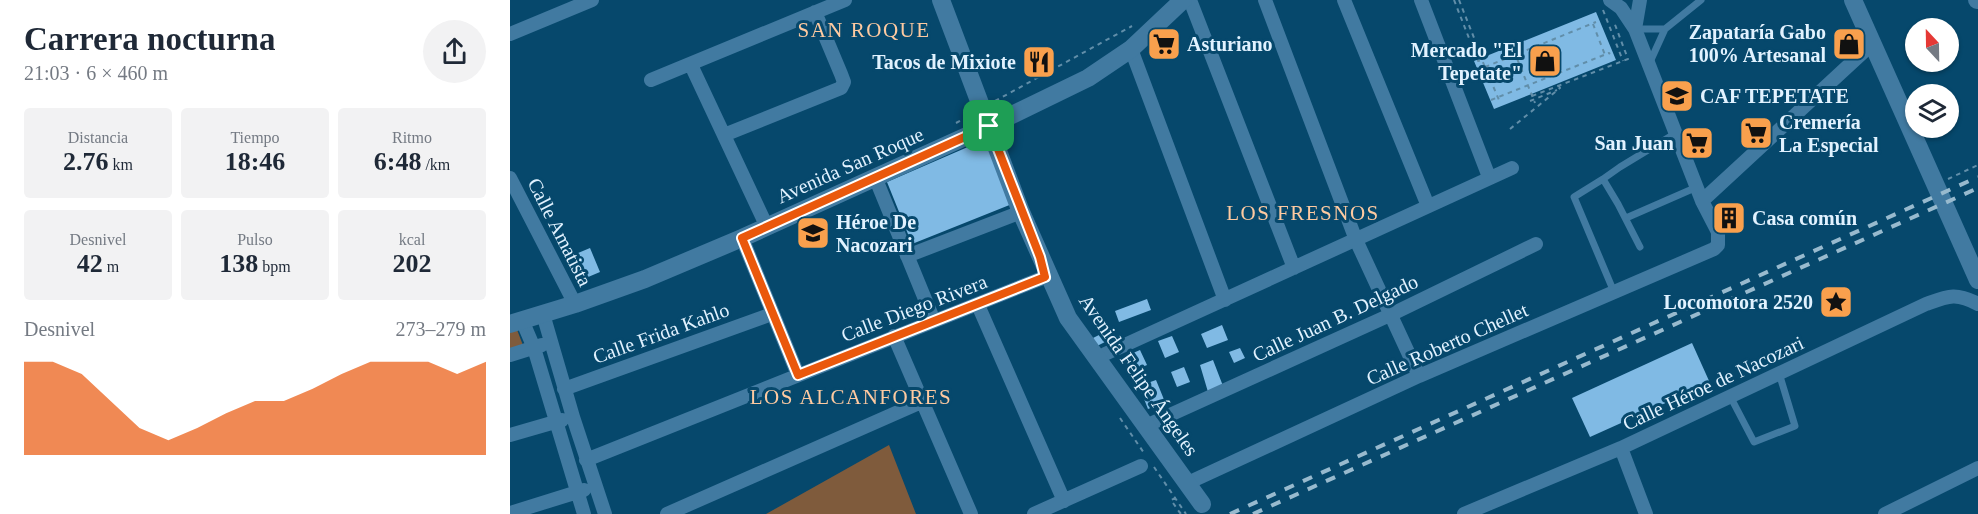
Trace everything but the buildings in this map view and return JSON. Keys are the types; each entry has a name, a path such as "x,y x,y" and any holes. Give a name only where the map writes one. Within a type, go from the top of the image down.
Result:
{"street":[{"path":"510,34 592,0"},
{"path":"651,80 846,0"},
{"name":"Avenida Felipe Ángeles","path":"941,0 1021,212 1068,318 1199,511"},
{"name":"Avenida San Roque","path":"516,322 645,279 767,227 989,126 1088,78 1131,49 1183,0"},
{"path":"1190,0 1294,268"},
{"path":"1265,0 1356,240 1419,376"},
{"path":"1344,0 1428,206"},
{"path":"1421,0 1489,177"},
{"path":"1635,29 1640,0"},
{"path":"1853,0 1978,280"},
{"path":"1606,4 1621,8 1635,29 1699,194 1873,43"},
{"path":"724,135 841,88 844,82 815,12"},
{"path":"1131,49 1225,300"},
{"path":"691,65 767,227"},
{"path":"1105,354 1512,168"},
{"path":"875,177 934,321"},
{"name":"Calle Amatista","path":"510,178 575,304"},
{"name":"Calle Roberto Chellet","path":"1192,480 1419,376 1713,249 1718,245 1718,232 1699,194"},
{"path":"907,256 1021,212"},
{"path":"742,238 771,314 798,375"},
{"name":"Calle Juan B. Delgado","path":"1150,424 1390,315 1536,244"},
{"name":"Avenida Felipe Ángeles","path":"1040,257 1056,319 1199,511"},
{"name":"Calle Diego Rivera","path":"586,460 1045,277"},
{"name":"Calle Héroe de Nacozari","path":"1464,514 1621,448 1926,304 1950,295 1967,297 1978,303"},
{"path":"978,305 1064,501"},
{"path":"543,314 586,460 605,514"},
{"name":"Calle Frida Kahlo","path":"564,389 771,314"},
{"path":"516,322 534,348 584,514"},
{"path":"894,336 971,514"},
{"path":"510,355 551,342"},
{"path":"667,514 921,402"},
{"path":"510,435 573,417"},
{"path":"1621,448 1643,513"},
{"path":"1034,514 1141,466"},
{"path":"1885,514 1978,468"},
{"path":"510,513 595,488"}],"lane":[{"path":"1649,64 1665,29 1701,0"},
{"path":"1635,29 1665,29"},
{"path":"1614,292 1574,197 1676,133"},
{"path":"1603,179 1640,247"},
{"path":"1626,218 1699,194"},
{"path":"1730,396 1754,442 1795,426 1779,373"}],"path":[{"path":"1454,0 1478,61 1482,60 1498,99"},
{"path":"1459,0 1482,58"},
{"path":"1606,4 1610,29 1623,61"},
{"path":"1559,87 1534,100 1530,101 1559,87 1628,59 1616,27 1609,17"},
{"path":"982,108 1138,23"},
{"path":"1484,66 1586,25 1595,25 1605,55"},
{"path":"1610,29 1616,27"},
{"path":"1536,46 1550,77"},
{"path":"1514,51 1534,100"},
{"path":"1491,100 1610,54"},
{"path":"1510,129 1559,87"},
{"path":"1935,184 1978,165"},
{"path":"1180,513 1171,500 1176,498 1199,511"}],"shaded area":[{"path":"516,327 524,348 510,352 510,329"},
{"path":"889,445 916,514 766,514"}],"railway":[{"path":"1230,514 1978,177"},
{"path":"1253,514 1978,188"}],"place":[{"name":"Asturiano","path":"1164,44"},
{"name":"Zapataría Gabo 100% Artesanal","path":"1849,44"},
{"name":"Mercado \"El Tepetate\"","path":"1545,61"},
{"name":"Tacos de Mixiote","path":"1039,62"},
{"name":"CAF TEPETATE","path":"1677,96"},
{"name":"Cremería La Especial","path":"1756,133"},
{"name":"San Juan","path":"1697,143"},
{"name":"Casa común","path":"1729,218"},
{"name":"Héroe De Nacozari","path":"813,233"},
{"name":"Locomotora 2520","path":"1836,302"}],"district":[{"name":"SAN ROQUE","path":"864,30"},
{"name":"LOS FRESNOS","path":"1303,213"},
{"name":"LOS ALCANFORES","path":"851,397"}],"route":[{"path":"989,126 1040,257 1045,277 798,375 771,314 742,238 989,126"}]}
